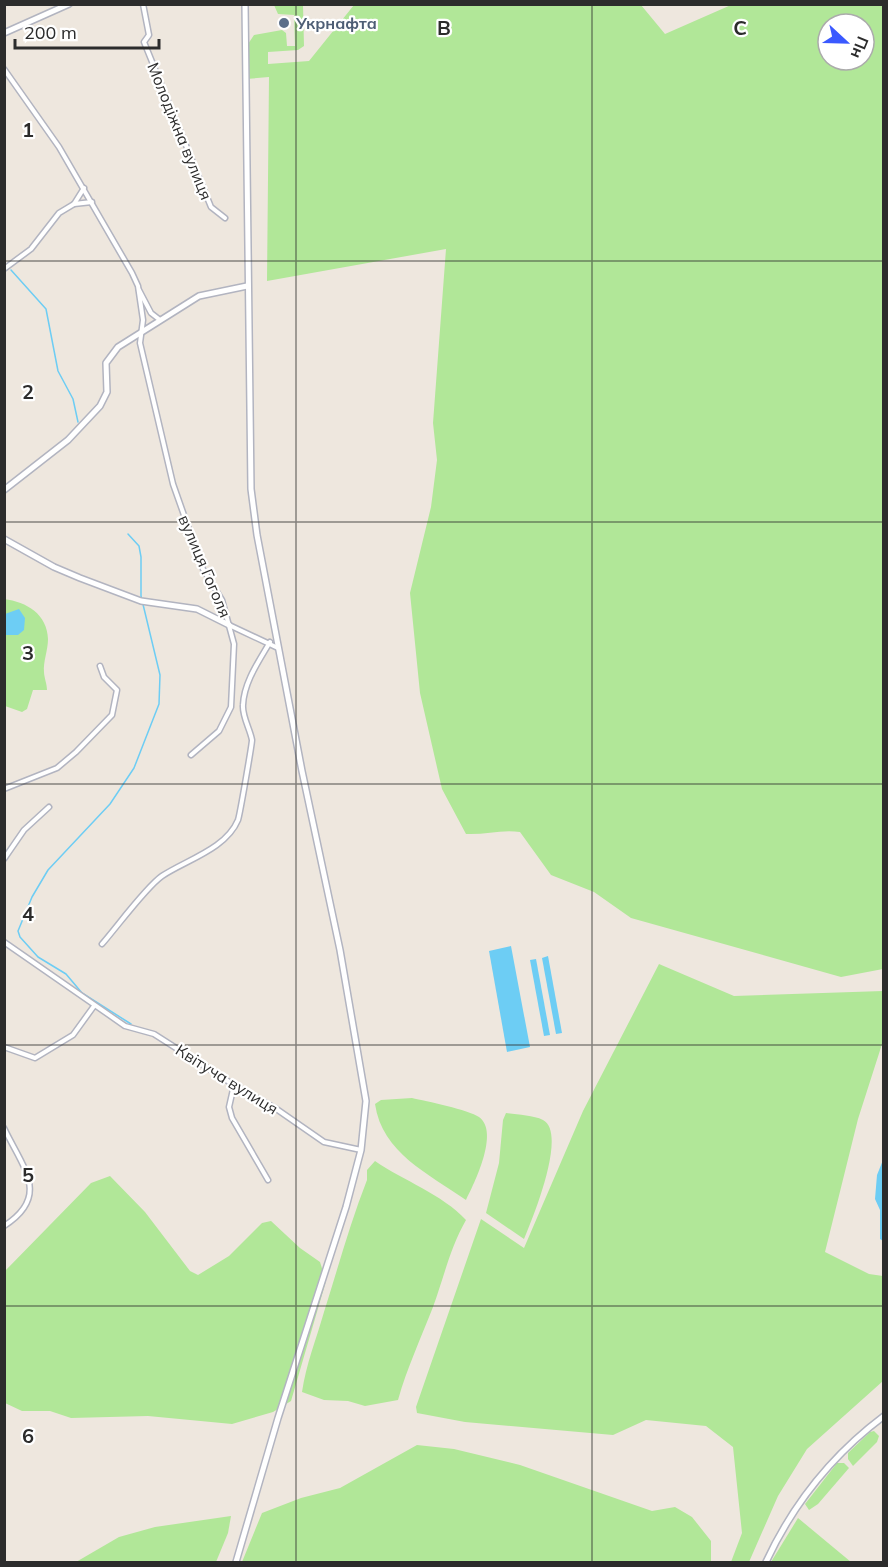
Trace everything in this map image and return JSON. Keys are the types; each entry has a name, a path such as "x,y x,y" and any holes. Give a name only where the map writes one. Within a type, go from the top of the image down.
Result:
{"street":[{"path":"4,33 69,4"},
{"name":"Молодіжна вулиця","path":"143,4 149,35 144,42 160,86 211,207 225,218"},
{"path":"236,1563 361,1150 366,1101 360,1056 279,648 251,489 244,4"},
{"name":"вулиця Гоголя","path":"4,69 59,147 93,202 138,286 143,331 140,343 172,484 203,569 222,600 234,645 231,707 219,731 191,755"},
{"path":"4,269 31,249 60,213 74,204 84,188"},
{"path":"74,204 93,202"},
{"path":"138,286 151,314 161,320"},
{"path":"4,490 73,434 100,406 107,392 106,363 118,347 199,296 247,286"},
{"path":"4,539 54,567 80,578 141,601 197,609 279,648"},
{"path":"102,944 160,877 216,844 231,832 238,819 252,742 243,706 249,680 270,642"},
{"path":"4,789 57,768 111,716 118,694 104,677 100,666"},
{"path":"4,859 24,830 49,807"},
{"name":"Квітуча вулиця","path":"4,942 125,1026 154,1034 275,1108 324,1142 361,1150"},
{"path":"4,1047 35,1058 73,1035 94,1006"},
{"path":"234,1085 229,1107 232,1118 268,1180"},
{"path":"4,1128 30,1185 31,1195 28,1205 4,1226"},
{"path":"766,1563 797,1506 838,1454 884,1416"}],"green space":[{"path":"274,5 303,5 304,46 298,50 268,52 268,64 309,61 354,5 641,5 665,34 731,5 883,5 883,969 841,977 631,918 594,892 551,875 520,832 466,834 442,789 420,693 410,593 431,507 437,460 433,423 446,249 267,281 269,77 246,79 248,44 254,35 282,30 286,33 287,46 295,46 294,15 278,14"},
{"path":"4,599 28,606 40,616 47,630 48,643 44,674 47,690 33,690 27,709 22,712 5,706"},
{"path":"659,964 734,996 883,991 883,1041 858,1119 825,1252 869,1274 883,1276 883,1381 807,1449 778,1496 749,1562 731,1562 742,1533 733,1447 706,1426 646,1420 613,1435 465,1422 417,1413 416,1407 481,1219 524,1248 583,1111"},
{"path":"412,1098 466,1112 479,1117 485,1124 487,1134 483,1158 466,1200 409,1161 387,1136 379,1121 375,1104 381,1100"},
{"path":"506,1113 543,1120 550,1128 552,1141 546,1177 524,1239 486,1213 499,1163 503,1120"},
{"path":"375,1161 434,1195 466,1220 451,1252 398,1400 365,1406 348,1401 324,1400 302,1392 312,1352 367,1180 367,1170"},
{"path":"110,1176 145,1212 190,1271 198,1275 229,1256 262,1223 271,1221 300,1248 320,1262 326,1281 291,1401 273,1412 232,1424 148,1416 71,1418 50,1411 22,1411 5,1403 5,1271 91,1183"},
{"path":"874,1431 879,1436 877,1442 853,1466 848,1459 848,1453 870,1432"},
{"path":"417,1445 454,1449 520,1465 652,1511 675,1507 692,1517 711,1541 711,1562 242,1562 262,1513 301,1498 340,1488"},
{"path":"837,1463 844,1463 849,1468 818,1504 809,1510 805,1504"},
{"path":"231,1516 228,1533 216,1562 76,1562 119,1537 155,1527"},
{"path":"798,1518 851,1562 771,1562"}],"water":[{"path":"19,609 25,618 24,630 18,635 5,635 5,614"},
{"path":"511,946 530,1047 507,1052 489,951"},
{"path":"548,956 562,1033 556,1034 542,958"},
{"path":"536,959 550,1035 544,1036 530,960"},
{"path":"883,1160 883,1241 880,1239 880,1210 875,1199 877,1175"}],"waterway":[{"path":"11,270 46,309 58,371 73,399 78,422"},
{"path":"128,534 139,546 141,596 160,675 159,704 134,768 110,804 48,870 32,897 18,931 20,937 38,957 66,974 82,993 131,1024"}],"place":[{"name":"Укрнафта","path":"284,23"}]}
